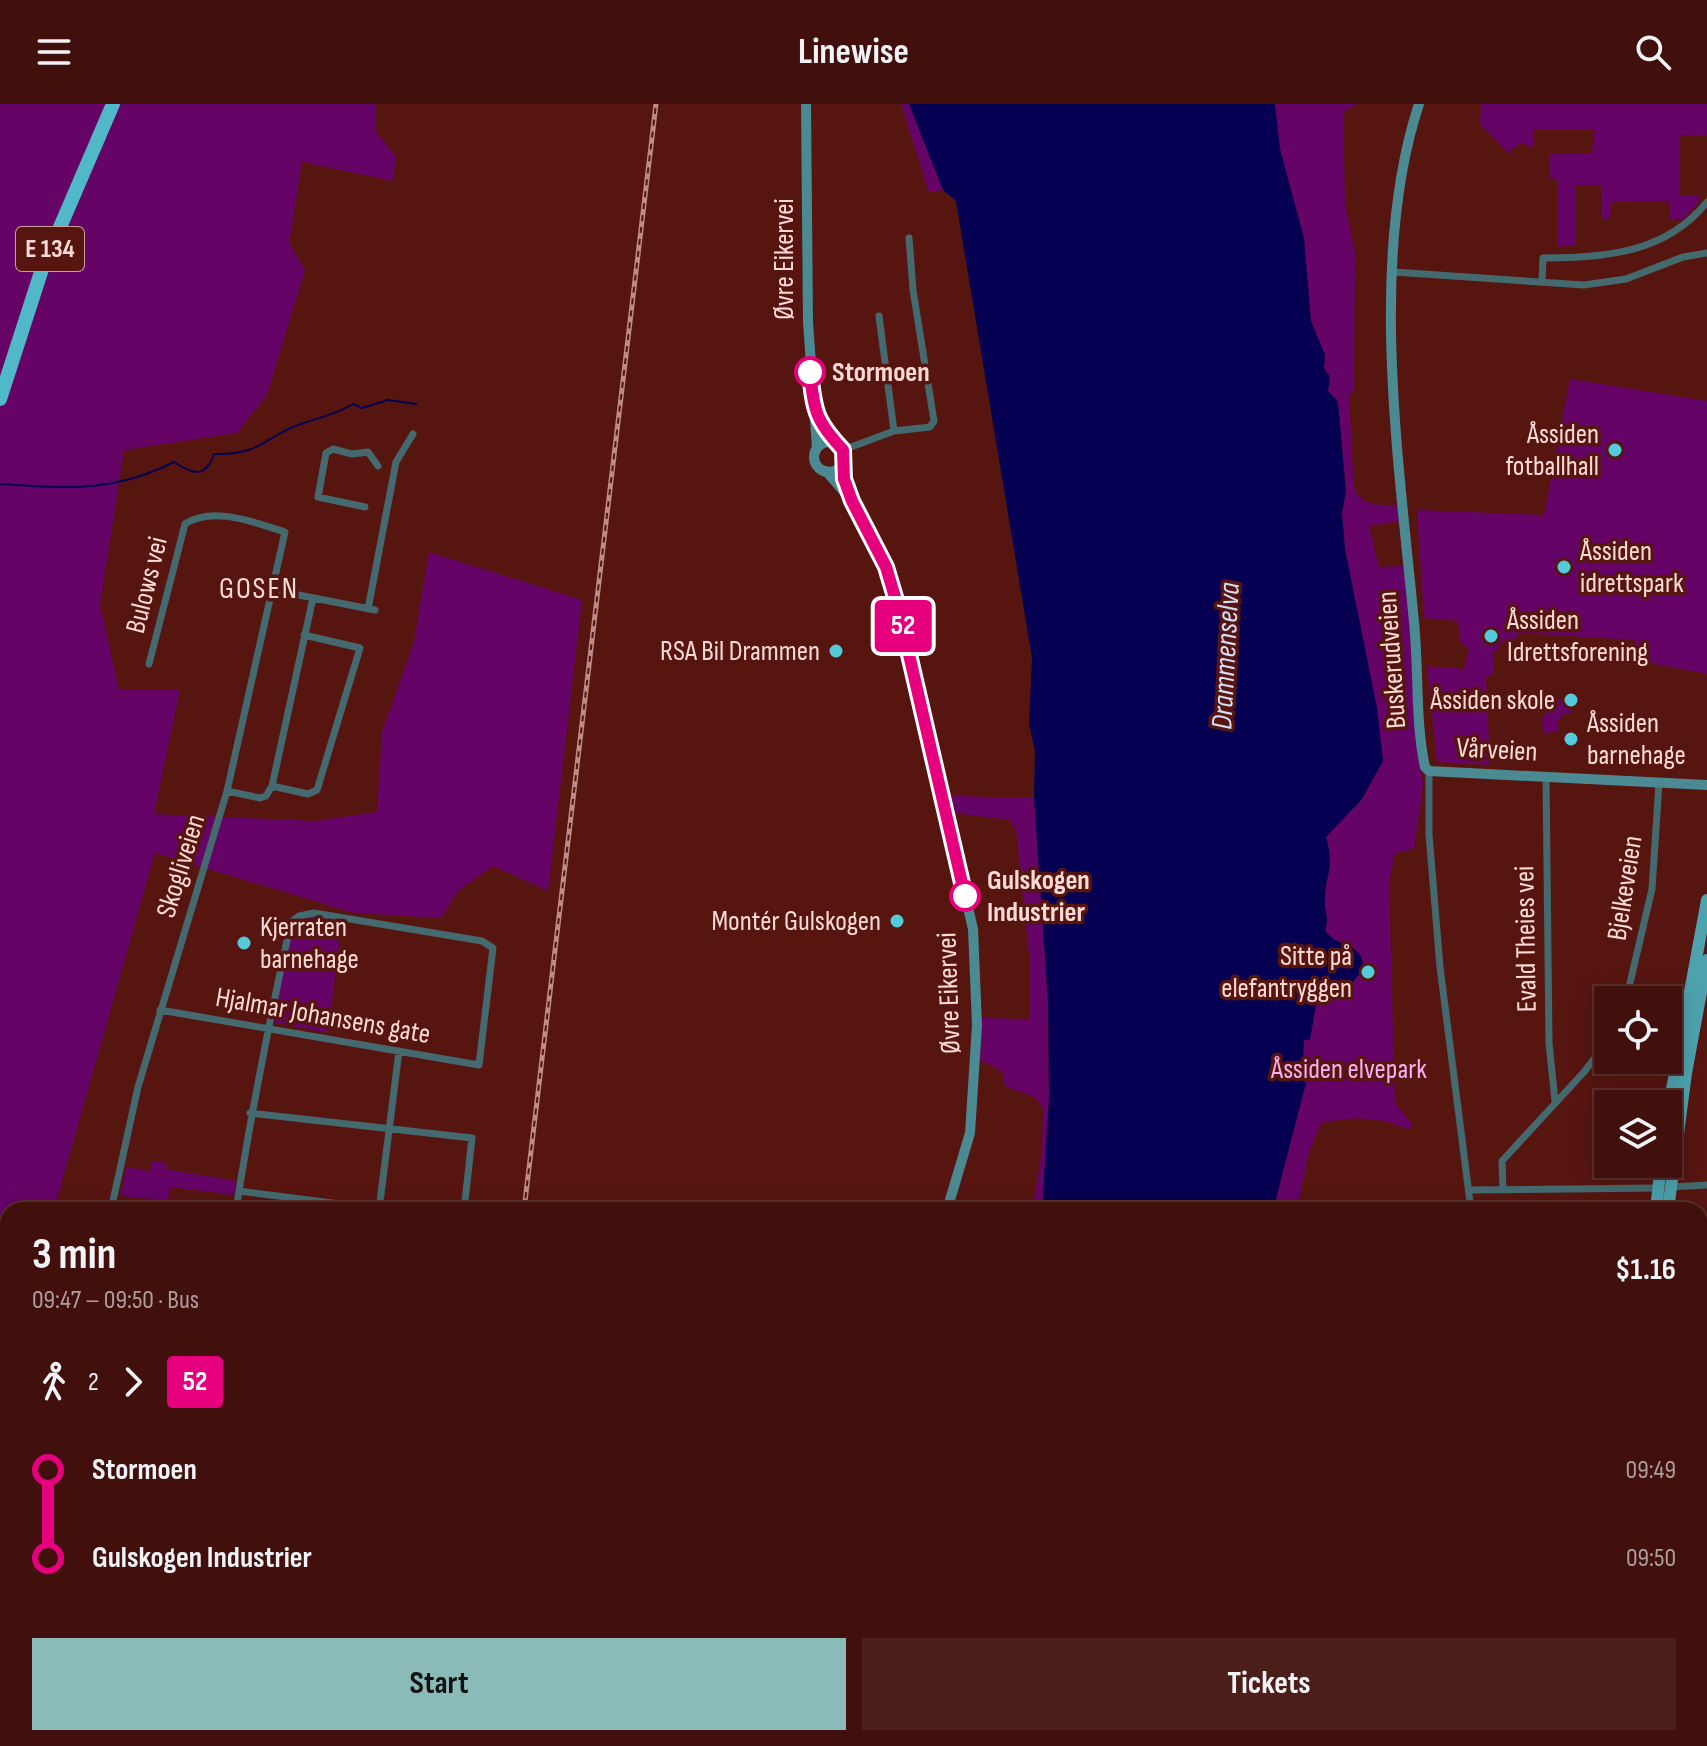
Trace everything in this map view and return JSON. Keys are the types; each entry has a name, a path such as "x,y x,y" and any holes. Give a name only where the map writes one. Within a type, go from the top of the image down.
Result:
{"highway":[{"name":"E 134","path":"0,377 37,266 107,104"},
{"name":"E 134","path":"0,399 42,269 113,104"}],"main road":[{"name":"Øvre Eikervei","path":"806,104 808,322 817,448"},
{"name":"Buskerudveien","path":"1419,104 1404,153 1397,202 1394,356 1424,762 1429,771"},
{"name":"Øvre Eikervei","path":"816,413 831,442"},
{"path":"831,442 843,450 842,464 835,470 826,471 815,462 817,448 831,442"},
{"name":"Øvre Eikervei","path":"842,464 852,501 894,589 973,929 977,1025 970,1133 949,1202"},
{"name":"Øvre Eikervei","path":"826,471 852,501"},
{"name":"Vårveien","path":"1429,771 1707,785"},
{"path":"1672,1090 1707,900"},
{"path":"1659,1202 1707,960"},
{"path":"1663,1178 1667,1202"}],"street":[{"path":"1542,282 1543,258 1634,251 1675,232 1707,202"},
{"path":"843,450 894,431 930,427 934,421 913,290 909,238"},
{"path":"1394,272 1584,285 1613,281 1683,257 1707,253"},
{"path":"879,316 894,431"},
{"path":"273,590 372,609 396,462 413,434"},
{"path":"365,507 318,497 326,453 333,449 352,454 368,452 378,466"},
{"name":"Bulows vei","path":"149,664 185,524 197,516 239,518 285,532"},
{"name":"Skogliveien","path":"112,1202 124,1140 160,1010 227,791 285,532"},
{"path":"227,791 260,798 266,796 272,786 313,598"},
{"path":"272,786 308,794 321,785 360,648 304,635"},
{"name":"Buskerudveien","path":"1429,771 1429,834 1440,967 1471,1202"},
{"name":"Evald Theies vei","path":"1546,776 1549,1043 1555,1101"},
{"name":"Bjelkeveien","path":"1629,986 1652,889 1659,783"},
{"name":"Hjalmar Johansens gate","path":"160,1010 479,1065 494,953 489,943 314,913 299,916 291,922 267,1028"},
{"path":"237,1202 250,1113 267,1028"},
{"path":"380,1202 399,1051"},
{"path":"1503,1190 1502,1161 1594,1057"},
{"path":"250,1113 472,1138 465,1202"},
{"path":"1470,1190 1707,1185"},
{"path":"239,1191 325,1202"}],"green space":[{"path":"0,104 375,104 376,132 396,156 393,181 302,162 289,243 305,270 267,395 237,433 124,450 100,605 119,690 180,690 154,814 316,821 377,812 382,732 414,642 429,552 582,600 548,891 493,866 458,891 441,918 354,913 155,853 56,1202 0,1202"},
{"path":"901,104 909,104 943,190 929,192"},
{"name":"Åssiden elvepark","path":"1275,104 1358,104 1343,112 1345,203 1355,253 1354,390 1349,395 1354,486 1365,501 1377,505 1398,505 1399,521 1369,526 1379,567 1405,566 1423,786 1414,849 1395,853 1389,882 1395,1104 1412,1123 1409,1130 1366,1119 1321,1123 1309,1152 1299,1202 1275,1202 1306,1083 1301,1078 1304,1040 1309,1040 1317,999 1331,988 1342,988 1363,961 1356,950 1334,939 1325,930 1330,863 1326,837 1362,799 1383,761 1377,708 1345,549 1342,513 1346,491 1338,402 1328,391 1330,377 1324,368 1325,355 1311,321 1304,238 1280,149"},
{"path":"1481,104 1707,104 1707,136 1679,135 1680,196 1699,196 1698,203 1683,219 1670,219 1670,201 1611,202 1610,220 1602,218 1601,185 1575,185 1575,245 1557,247 1557,179 1550,178 1549,154 1592,153 1594,130 1533,130 1533,148 1521,143 1508,153 1480,124"},
{"name":"Åssiden idrettspark","path":"1570,379 1707,401 1707,674 1654,664 1634,655 1635,640 1519,633 1512,642 1499,642 1498,651 1493,651 1494,673 1486,677 1490,765 1437,762 1427,666 1464,669 1469,649 1460,642 1458,621 1424,618 1417,510 1544,515"},
{"path":"1567,697 1573,700 1571,714 1565,713 1557,721 1557,732 1544,733 1542,719 1559,699"},
{"path":"951,796 1034,798 1048,1002 1049,1097 1042,1202 1033,1202 1042,1151 1043,1108 1034,1097 1005,1086 1002,1071 980,1060 982,1018 1030,1019 1030,964 1016,830 1010,820 954,813"},
{"path":"316,916 337,921 339,946 328,1033 272,1022 292,930 295,923"},
{"path":"152,1161 167,1163 165,1169 236,1181 234,1195 171,1187 168,1201 121,1196 126,1167 150,1171"}],"water":[{"name":"Drammenselva","path":"909,104 1275,104 1280,149 1304,238 1311,321 1325,355 1324,368 1330,377 1328,391 1338,402 1346,491 1342,513 1345,549 1377,708 1383,761 1362,799 1326,837 1330,863 1325,930 1359,954 1363,970 1351,984 1331,988 1317,999 1310,1040 1304,1040 1302,1078 1306,1083 1275,1202 1042,1202 1049,1097 1048,1002 1034,798 1035,751 1029,724 1032,658 956,201 943,190"}],"waterway":[{"path":"0,484 68,487 109,484 174,462 198,472 207,467 214,454 243,452 288,429 353,404 362,408 388,400 416,404"}],"railway":[{"path":"525,1202 656,104"}],"bus line":[{"name":"52","path":"810,372 816,413 831,442 843,450 844,479 852,501 894,589 965,896"}],"place":[{"name":"Stormoen","path":"810,372"},
{"name":"Åssiden fotballhall","path":"1615,450"},
{"name":"Åssiden idrettspark","path":"1564,567"},
{"name":"Åssiden Idrettsforening","path":"1491,636"},
{"name":"RSA Bil Drammen","path":"836,651"},
{"name":"Åssiden skole","path":"1571,700"},
{"name":"Åssiden barnehage","path":"1571,739"},
{"name":"Gulskogen Industrier","path":"965,896"},
{"name":"Montér Gulskogen","path":"897,921"},
{"name":"Kjerraten barnehage","path":"244,943"},
{"name":"Sitte på elefantryggen","path":"1368,972"}],"district":[{"name":"GOSEN","path":"259,589"}]}
